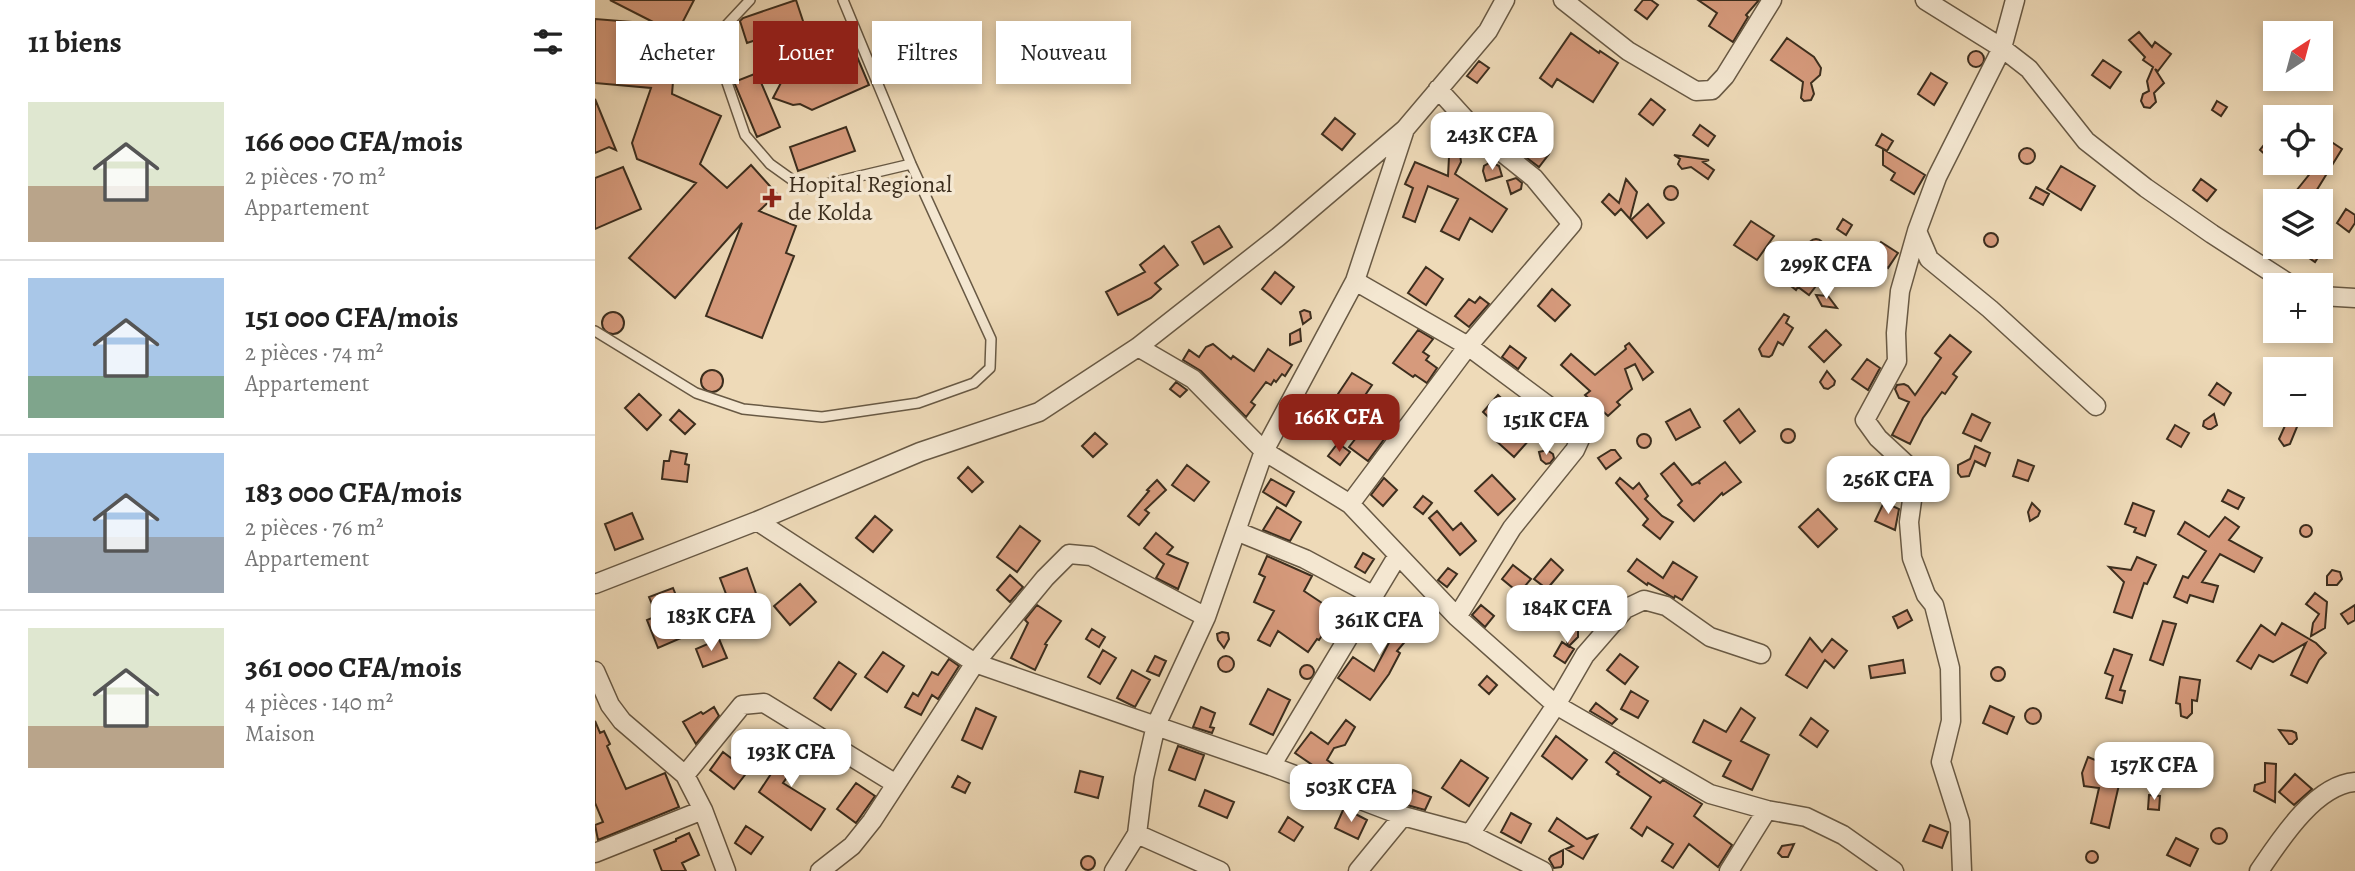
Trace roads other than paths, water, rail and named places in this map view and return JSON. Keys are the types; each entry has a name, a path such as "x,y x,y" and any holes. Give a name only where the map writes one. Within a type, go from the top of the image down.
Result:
{"street":[{"path":"595,584 757,521 920,452 1039,412 1138,347 1278,237 1405,129 1488,30 1505,0"},
{"path":"1563,0 1628,51 1696,91 1712,90 1725,76 1772,0"},
{"path":"1925,0 2002,48 2029,69 2086,141 2202,228 2272,273"},
{"path":"1962,871 1960,822 1941,762 1951,721 1949,668 1934,605 1926,595 1912,558 1909,522 1913,493 1906,464 1878,438 1865,420 1897,362 1896,333 1900,291 1917,231 1937,177 2002,48 2015,0"},
{"path":"1350,504 1468,346 1573,224 1534,178 1478,133 1438,89"},
{"path":"1114,871 1137,834 1144,778 1156,725 1206,617 1264,451 1355,281 1405,129"},
{"path":"1917,231 1929,259 1990,309 2096,406"},
{"path":"1355,281 1468,346 1570,422 1580,439 1575,450 1512,528 1457,617"},
{"path":"2333,297 2355,298"},
{"path":"1138,347 1193,379 1264,451 1350,504 1457,617 1556,705 1710,794 1767,810 1806,817 1843,835 1894,871"},
{"path":"757,521 975,663 1271,766 1403,816 1470,834 1543,871"},
{"path":"1236,531 1305,559 1374,596"},
{"path":"820,871 852,846 872,821 975,663 1045,578 1069,554 1091,556 1206,617"},
{"path":"1271,766 1398,555"},
{"path":"1470,834 1556,705 1585,655 1625,609 1644,600 1666,607 1710,638 1761,654"},
{"path":"595,671 602,708 622,721 685,775 703,810 726,871"},
{"path":"685,775 741,705 764,703 896,784"},
{"path":"2259,871 2279,842 2317,798 2355,782"},
{"path":"595,853 703,810"},
{"path":"1729,871 1767,810"},
{"path":"1358,871 1403,816"},
{"path":"1137,834 1220,871"}],"lane":[{"path":"750,0 720,32 721,65 745,135 769,164 805,189 911,164"},
{"path":"595,331 696,393 743,409 822,417 918,402 974,383 990,368 991,339 911,164 843,0"}],"place":[{"name":"Hopital Regional de Kolda","path":"772,198"}]}
